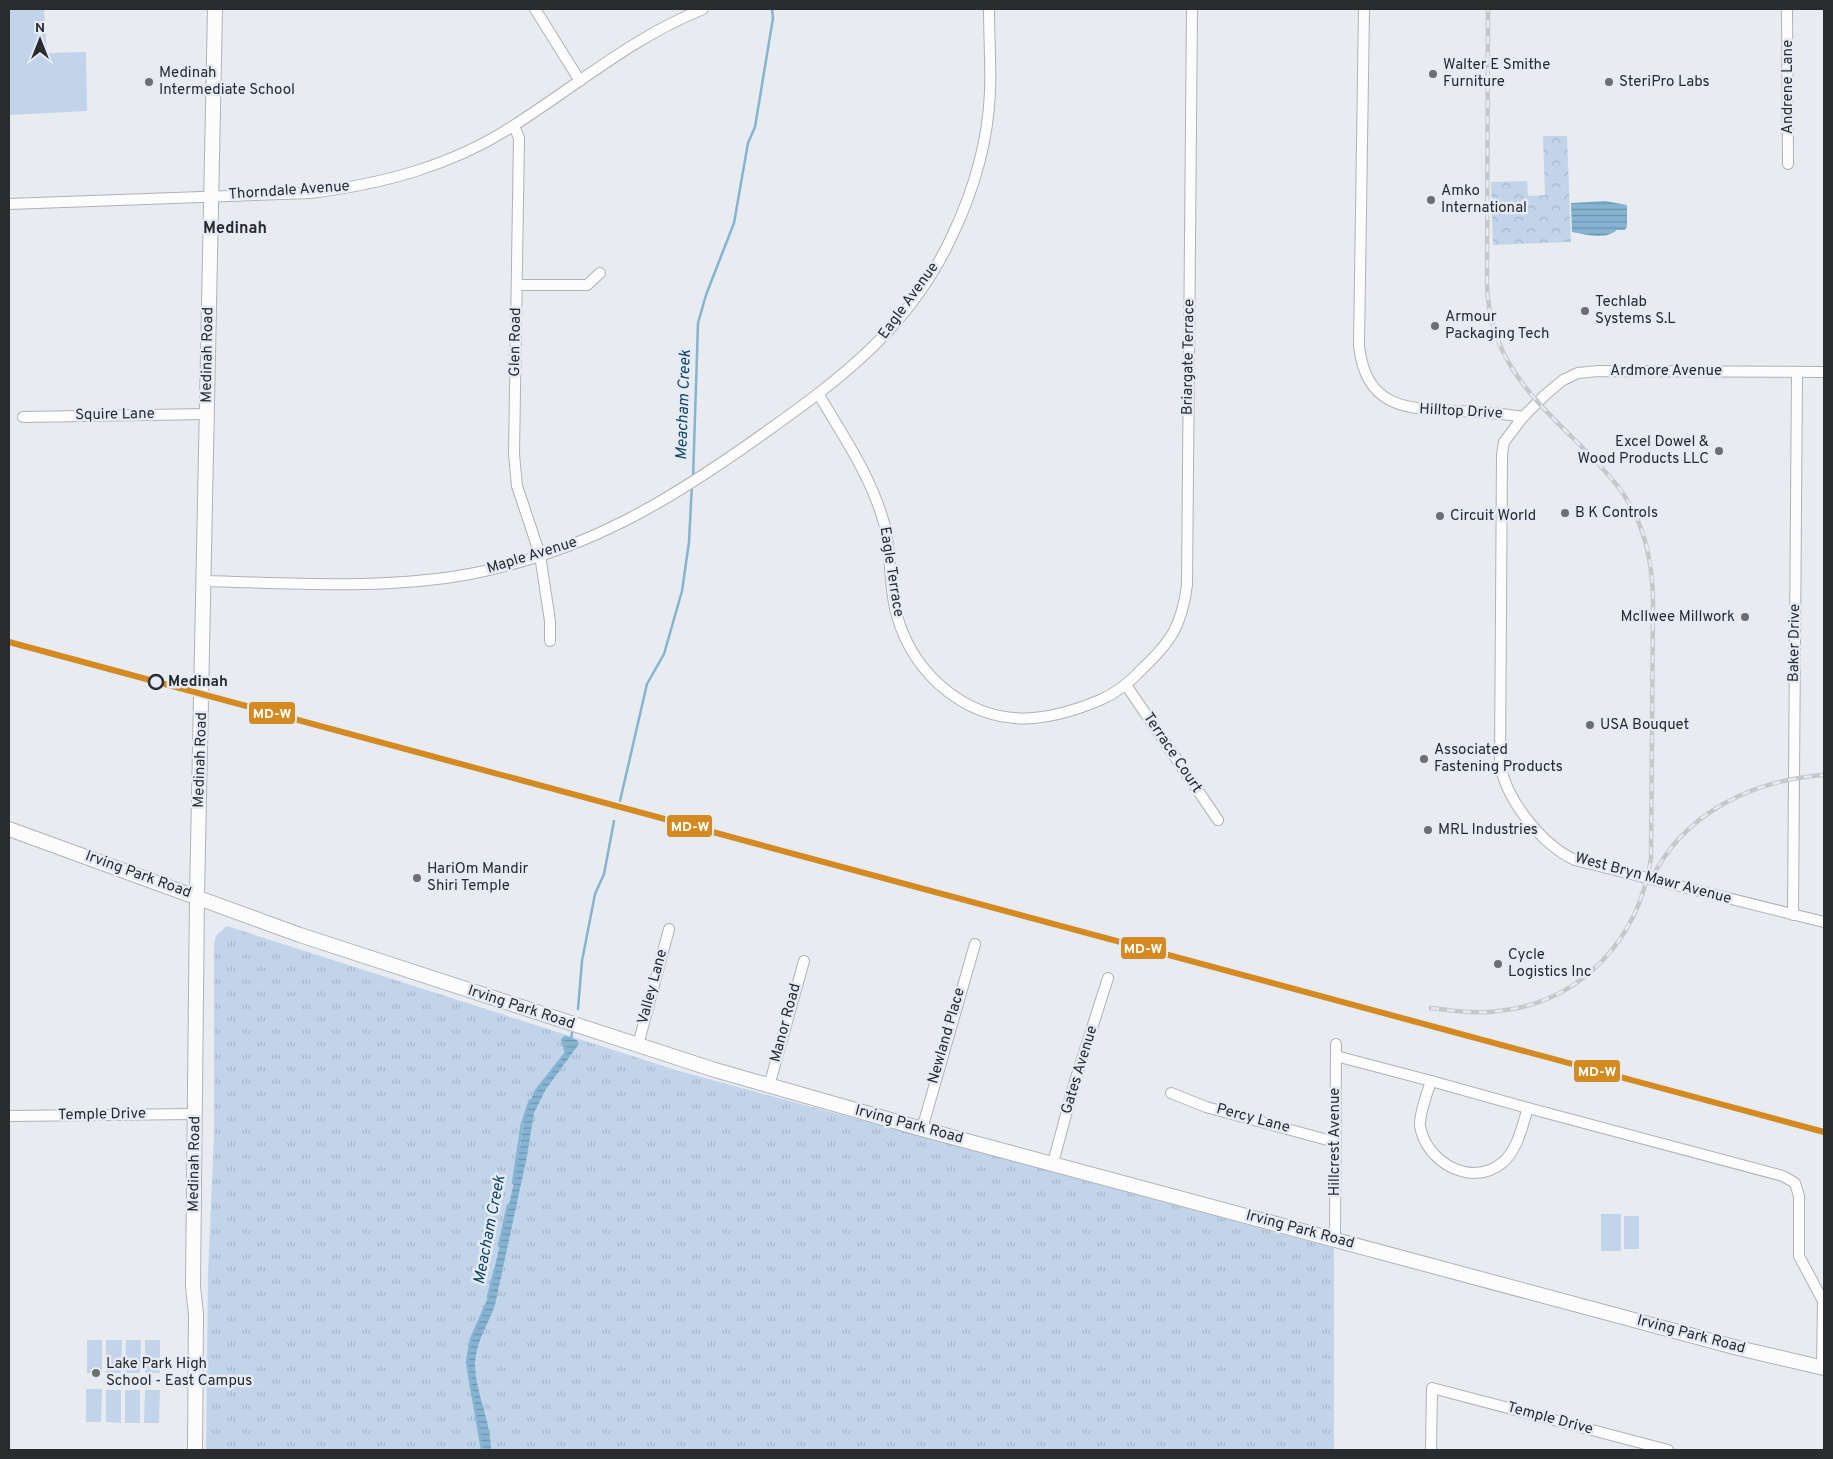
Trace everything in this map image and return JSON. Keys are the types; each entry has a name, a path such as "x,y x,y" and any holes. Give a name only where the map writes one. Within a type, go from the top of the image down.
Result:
{"main road":[{"name":"Medinah Road","path":"195,1450 197,896 215,9"},
{"name":"Irving Park Road","path":"9,829 300,935 638,1046 769,1086 1738,1348 1823,1368"}],"street":[{"path":"535,9 580,81"},
{"name":"Thorndale Avenue","path":"9,204 310,192 353,188 424,170 460,155 514,126 648,35 703,9"},
{"name":"Eagle Avenue","path":"819,395 876,346 901,318 927,281 952,236 976,173 987,120 990,92 989,9"},
{"name":"Briargate Terrace","path":"923,668 934,682 964,702 988,712 1032,718 1059,714 1101,700 1126,685 1165,648 1179,621 1187,585 1192,9"},
{"name":"Hilltop Drive","path":"1364,9 1359,346 1363,368 1380,394 1399,406 1414,410 1497,413 1524,417"},
{"name":"Andrene Lane","path":"1787,9 1788,164"},
{"name":"Glen Road","path":"514,126 519,138 514,454 517,486 540,555 550,620 550,641"},
{"path":"517,285 587,285 600,274"},
{"name":"Ardmore Avenue","path":"1524,417 1557,385 1578,373 1598,371 1824,372"},
{"name":"Baker Drive","path":"1792,914 1797,372"},
{"name":"Maple Avenue","path":"204,581 358,584 408,582 470,574 540,555 607,531 670,498 819,395"},
{"name":"Eagle Terrace","path":"819,395 859,462 876,499 889,548 896,615 906,642 923,668"},
{"name":"Squire Lane","path":"23,417 207,414"},
{"name":"Hilltop Drive","path":"1509,792 1502,776 1500,760 1502,454 1504,442 1524,417"},
{"name":"Terrace Court","path":"1126,685 1218,820"},
{"name":"West Bryn Mawr Avenue","path":"1509,792 1546,842 1575,860 1824,922"},
{"name":"Valley Lane","path":"638,1046 669,929"},
{"name":"Newland Place","path":"922,1128 975,944"},
{"name":"Manor Road","path":"769,1086 804,961"},
{"name":"Gates Avenue","path":"1053,1163 1075,1081 1108,978"},
{"name":"Hillcrest Avenue","path":"1335,1240 1336,1044"},
{"path":"1336,1056 1783,1176 1795,1183 1799,1196 1799,1256 1824,1307 1823,1368"},
{"path":"1431,1082 1420,1124 1426,1144 1439,1161 1460,1172 1483,1172 1502,1163 1515,1146 1528,1108"},
{"name":"Percy Lane","path":"1171,1093 1206,1107 1336,1142"},
{"name":"Temple Drive","path":"9,1116 195,1114"},
{"name":"Temple Drive","path":"1432,1450 1432,1388 1668,1450"}],"green space":[{"path":"9,9 44,9 47,53 86,52 87,111 9,115"},
{"path":"1543,136 1567,136 1571,242 1493,245 1491,182 1527,181 1528,196 1545,195"},
{"path":"227,926 679,1071 1334,1248 1334,1450 206,1450 208,1275 214,1136 214,943 216,936"},
{"path":"1601,1214 1621,1214 1621,1251 1601,1251"},
{"path":"1624,1216 1639,1216 1639,1249 1624,1249"},
{"path":"87,1340 102,1340 102,1373 87,1373"},
{"path":"106,1340 122,1340 121,1373 106,1373"},
{"path":"126,1340 141,1340 140,1373 125,1373"},
{"path":"145,1340 160,1340 160,1373 145,1373"},
{"path":"86,1389 102,1389 101,1422 86,1422"},
{"path":"106,1390 121,1390 121,1423 106,1422"},
{"path":"125,1390 140,1390 140,1423 125,1423"},
{"path":"145,1390 160,1390 159,1423 144,1423"}],"water":[{"path":"1605,201 1627,205 1627,226 1625,230 1617,230 1601,236 1572,232 1571,203"},
{"name":"Meacham Creek","path":"565,1037 577,1040 579,1044 546,1089 534,1113 527,1156 495,1305 480,1340 476,1355 476,1374 491,1450 482,1450 479,1425 468,1376 468,1351 489,1293 514,1182 526,1110 535,1091 566,1052 562,1040"}],"waterway":[{"name":"Meacham Creek","path":"693,479 698,323 706,295 734,223 748,143 755,127 773,18 772,9"},
{"name":"Meacham Creek","path":"620,801 647,684 664,654 682,591 689,542 692,484"},
{"name":"Meacham Creek","path":"578,1009 582,961 595,894 604,874 614,821"},
{"name":"Meacham Creek","path":"534,1093 566,1052 562,1040 565,1037 571,1039 572,1033"},
{"name":"Meacham Creek","path":"513,1183 522,1124 530,1100"},
{"name":"Meacham Creek","path":"499,1246 508,1205"},
{"name":"Meacham Creek","path":"488,1297 495,1269"},
{"name":"Meacham Creek","path":"482,1450 467,1362 471,1339 486,1305"}],"railway":[{"path":"1431,1008 1474,1012 1499,1011 1529,1005 1556,995 1580,980 1602,962 1620,940 1634,915 1644,887 1651,858 1653,604 1652,578 1645,541 1636,517 1616,484 1533,397 1519,378 1506,358 1496,336 1490,312 1487,284 1488,9"},
{"path":"1651,880 1665,856 1682,836 1701,819 1723,804 1772,784 1797,778 1824,775"}],"transit line":[{"name":"MD-W","path":"9,642 1824,1132"}],"place":[{"name":"Walter E Smithe Furniture","path":"1433,74"},
{"name":"Medinah Intermediate School","path":"149,82"},
{"name":"SteriPro Labs","path":"1609,82"},
{"name":"Amko International","path":"1431,200"},
{"name":"Techlab Systems S.L","path":"1585,311"},
{"name":"Armour Packaging Tech","path":"1435,326"},
{"name":"Excel Dowel & Wood Products LLC","path":"1719,451"},
{"name":"B K Controls","path":"1565,513"},
{"name":"Circuit World","path":"1440,516"},
{"name":"McIlwee Millwork","path":"1745,617"},
{"name":"Medinah","path":"156,682"},
{"name":"USA Bouquet","path":"1590,725"},
{"name":"Associated Fastening Products","path":"1424,759"},
{"name":"MRL Industries","path":"1428,830"},
{"name":"HariOm Mandir Shiri Temple","path":"417,878"},
{"name":"Cycle Logistics Inc","path":"1498,964"},
{"name":"Lake Park High School - East Campus","path":"96,1373"}],"district":[{"name":"Medinah","path":"235,229"}]}
